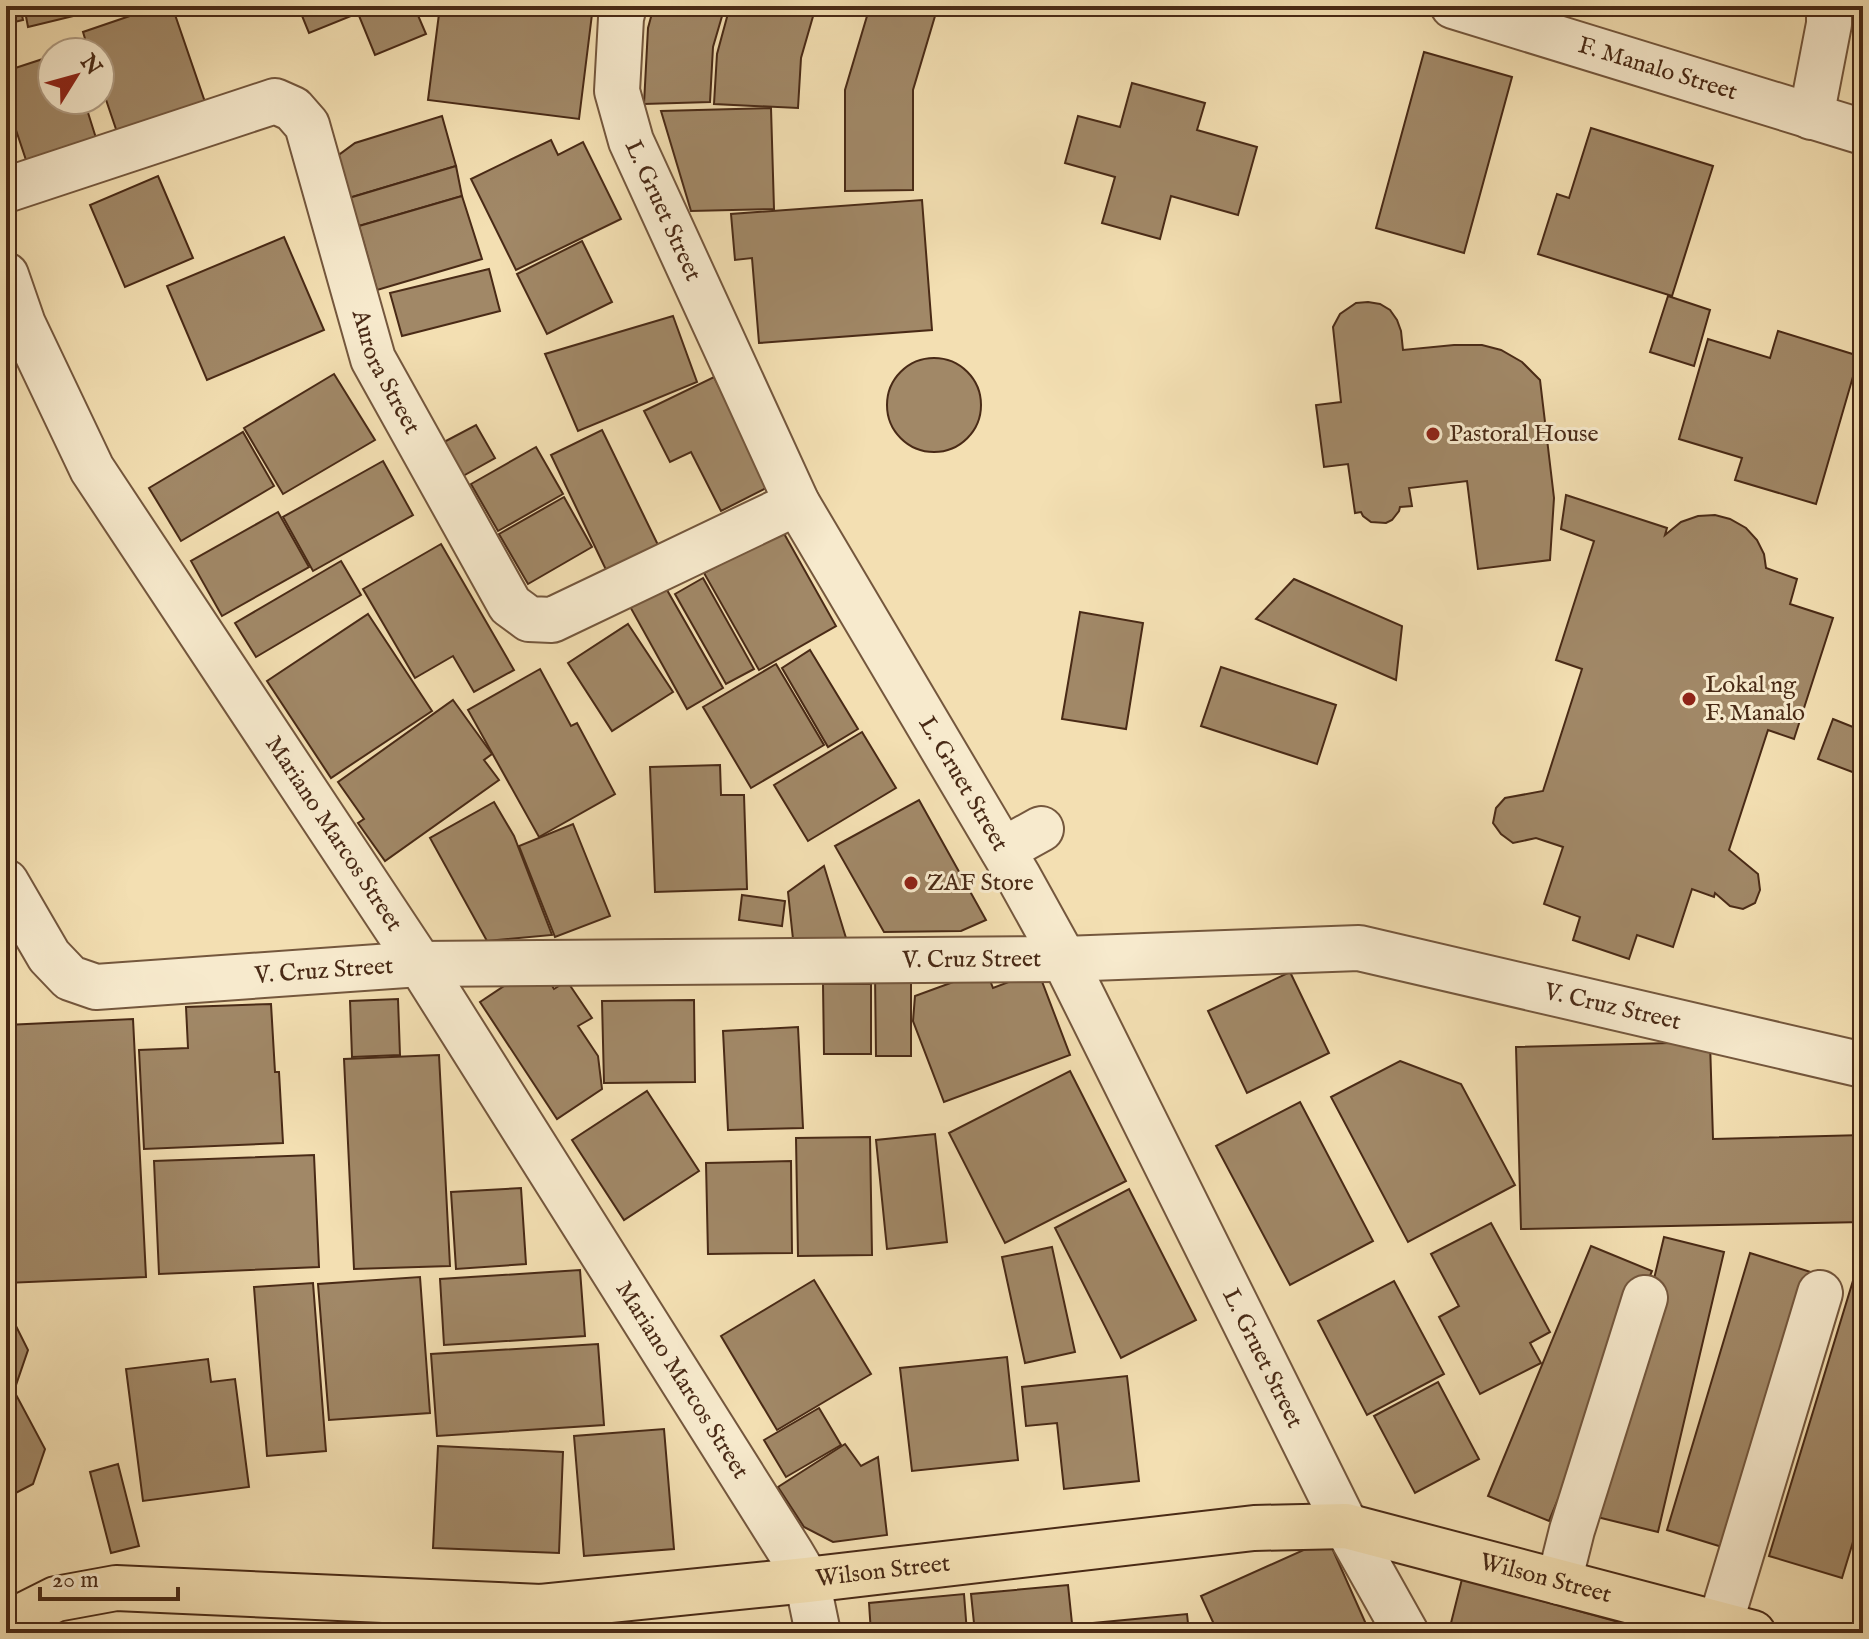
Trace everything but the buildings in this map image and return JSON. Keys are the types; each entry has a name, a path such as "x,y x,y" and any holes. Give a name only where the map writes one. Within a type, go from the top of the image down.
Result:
{"main road":[{"name":"Wilson Street","path":"6,1624 56,1599 116,1588 541,1607 807,1580 1254,1528 1346,1526 1737,1629"}],"street":[{"name":"L. Gruet Street","path":"624,6 617,91 631,141 797,503 1003,850 1064,959 1346,1526 1406,1633"},
{"path":"1811,117 1829,24 1829,6"},
{"name":"F. Manalo Street","path":"1469,8 1863,132"},
{"name":"Aurora Street","path":"6,190 275,101 293,109 307,125 373,359 510,605 529,619 552,620 797,503"},
{"name":"Mariano Marcos Street","path":"6,275 15,327 92,469 420,964 807,1580 818,1633"},
{"path":"1003,850 1041,829"},
{"name":"V. Cruz Street","path":"6,882 49,956 70,978 96,987 420,964 1064,959 1359,948 1863,1065"},
{"path":"1737,1629 1820,1293"},
{"path":"1559,1582 1572,1530 1645,1298"}],"place":[{"name":"Pastoral House","path":"1433,434"},
{"name":"Lokal ng F. Manalo","path":"1689,699"},
{"name":"ZAF Store","path":"911,883"}]}
